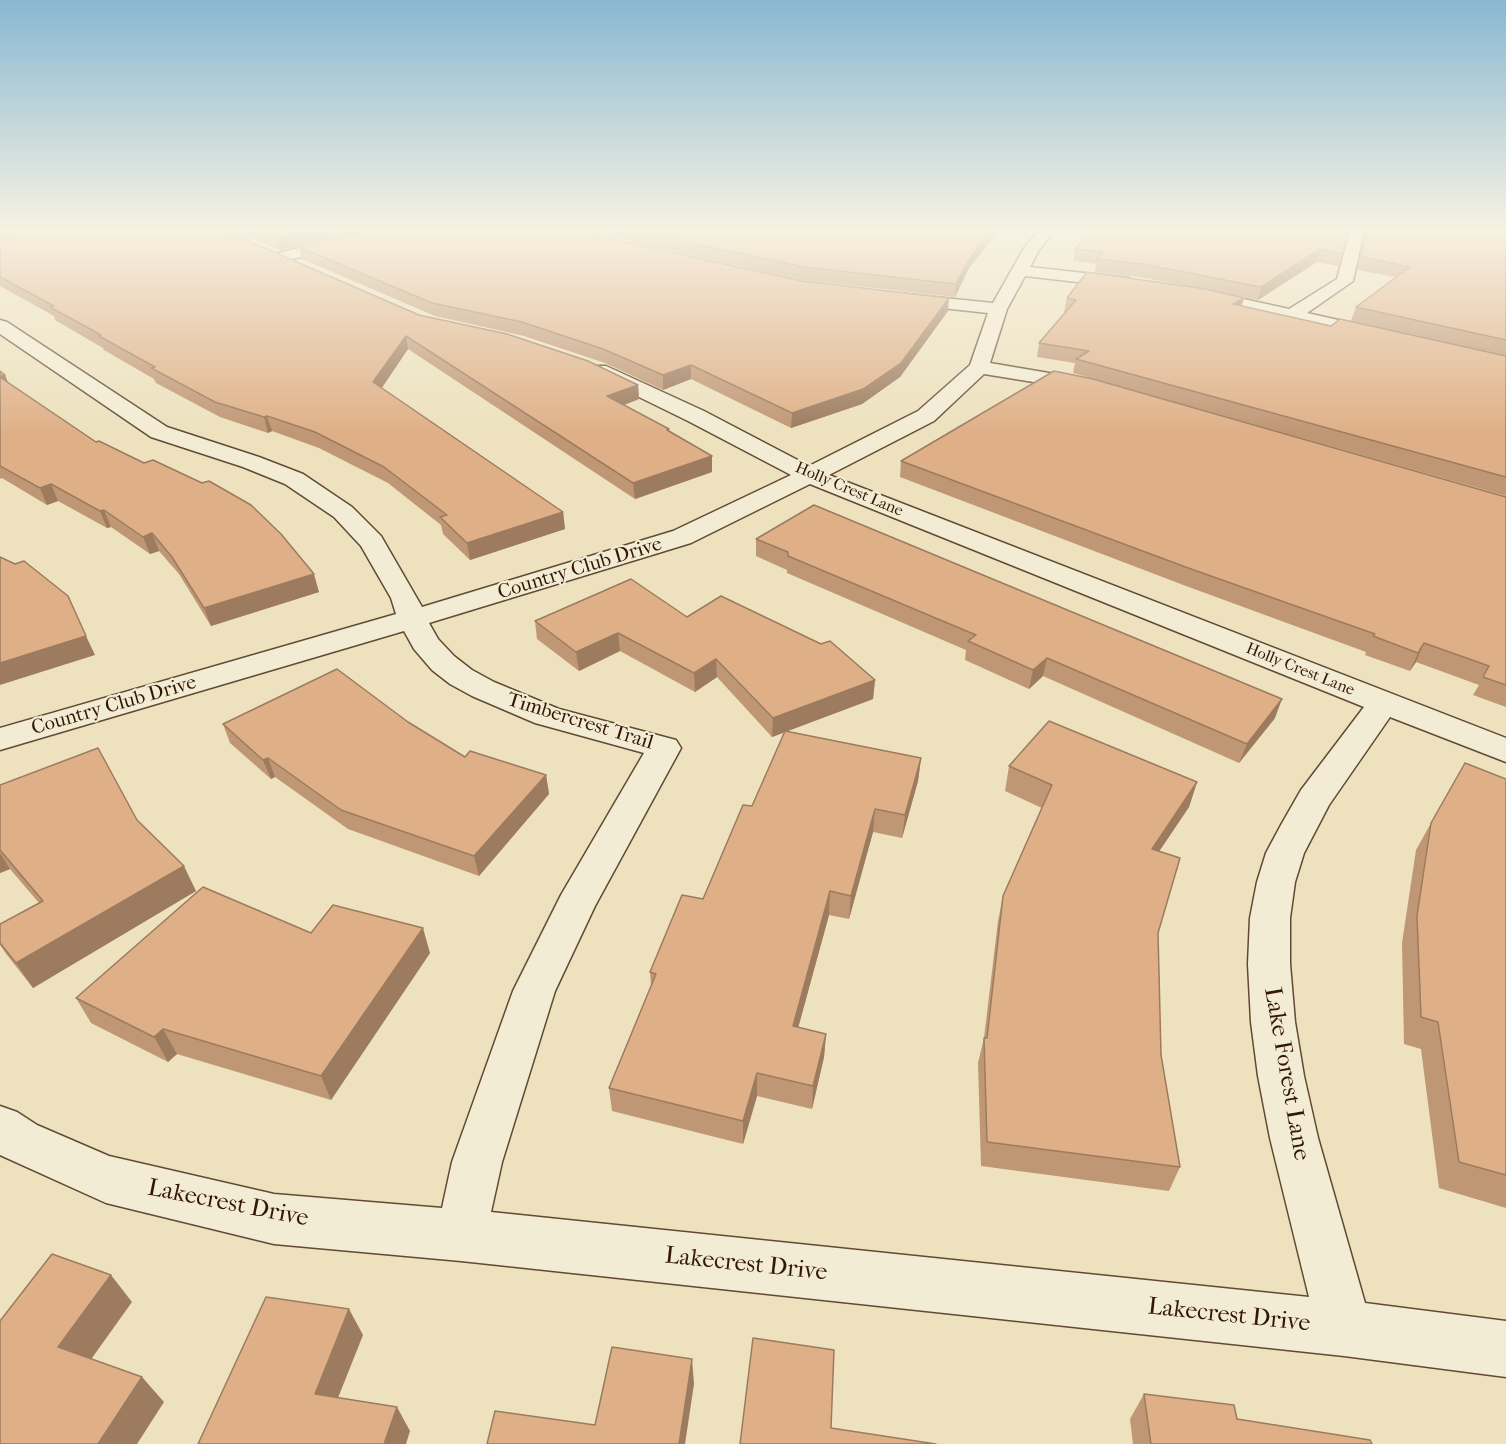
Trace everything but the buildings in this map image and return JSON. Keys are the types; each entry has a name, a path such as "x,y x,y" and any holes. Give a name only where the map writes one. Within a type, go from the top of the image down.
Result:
{"street":[{"path":"896,298 999,309"},
{"name":"Country Club Drive","path":"0,739 553,579 682,537 811,476 926,416 956,391 979,367 999,309 1005,298"},
{"path":"1215,298 1393,338"},
{"path":"1292,315 1318,298"},
{"name":"Timbercrest Trail","path":"0,326 159,432 273,470 294,479 327,500 358,526 372,542 405,598 412,619 425,643 443,663 460,677 547,716 664,748 575,906 534,991 477,1162 461,1234"},
{"name":"Holly Crest Lane","path":"577,362 597,369 696,416 811,476 1506,752"},
{"path":"979,367 1063,379 1107,390"},
{"name":"Lake Forest Lane","path":"1344,1328 1294,1138 1281,1076 1273,1022 1269,964 1270,918 1279,872 1299,825 1314,798 1383,703"},
{"name":"Lakecrest Drive","path":"0,1128 20,1141 106,1179 262,1216 461,1234 1344,1328 1506,1349"}]}
